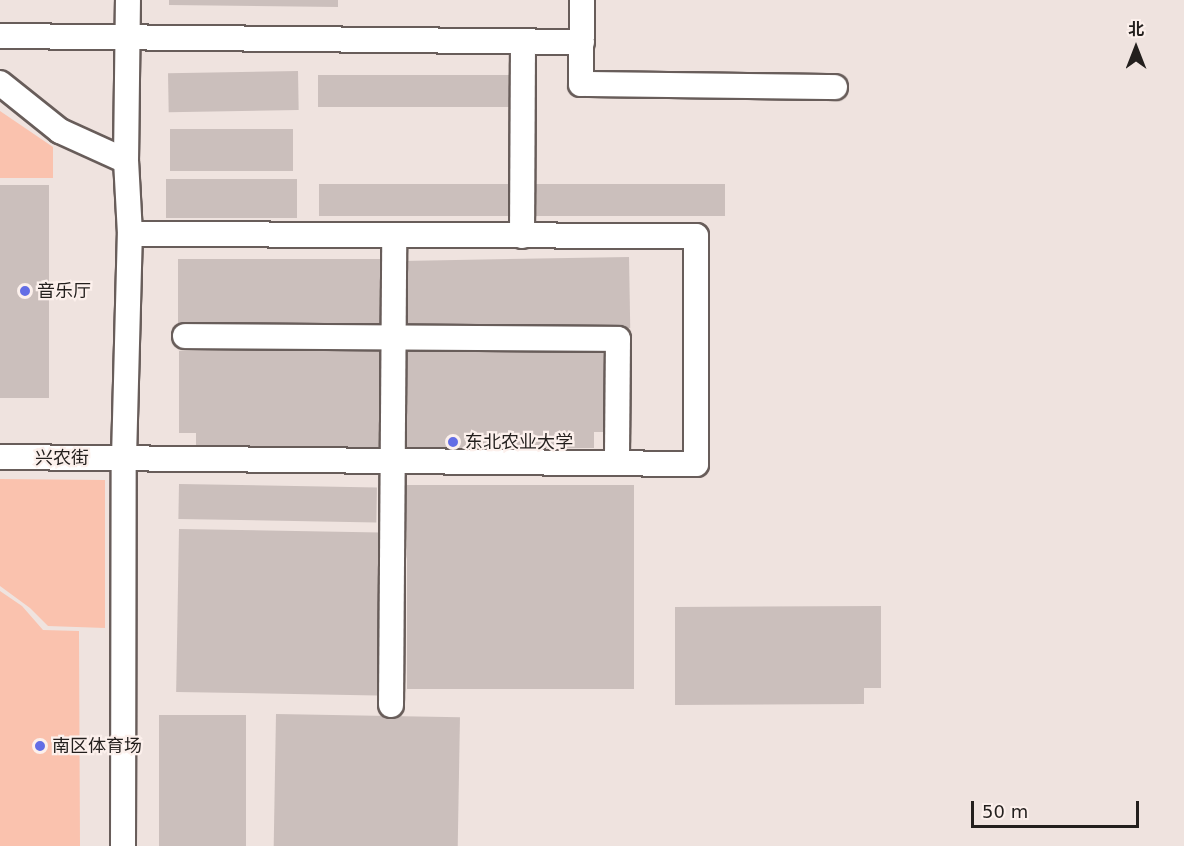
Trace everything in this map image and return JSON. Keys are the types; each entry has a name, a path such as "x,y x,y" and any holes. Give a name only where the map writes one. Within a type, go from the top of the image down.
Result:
{"street":[{"path":"123,846 124,458 130,234 126,160 128,0"},
{"path":"582,0 581,84 835,87"},
{"path":"0,36 582,42"},
{"path":"130,234 522,236 523,41"},
{"path":"0,83 60,132 126,160"},
{"name":"兴农街","path":"0,457 696,464 696,236 522,236"},
{"path":"391,705 394,237"},
{"path":"185,336 618,339 617,463"}],"shaded area":[{"path":"0,111 53,147 53,178 0,178"},
{"path":"0,479 105,480 105,628 48,626 30,608 0,586"},
{"name":"南区体育场","path":"0,591 22,606 43,630 79,631 80,846 0,846"}],"building":[{"path":"169,0 338,0 338,7 169,5"},
{"path":"298,71 299,110 169,112 168,73"},
{"path":"318,75 509,75 509,107 318,107"},
{"path":"170,129 293,129 293,171 170,171"},
{"path":"166,179 297,179 297,218 166,218"},
{"path":"319,184 510,184 510,216 319,216"},
{"path":"533,184 725,184 725,216 533,216"},
{"name":"音乐厅","path":"0,185 49,185 49,398 0,398"},
{"path":"629,257 630,328 403,332 402,261"},
{"path":"178,259 385,259 385,329 178,329"},
{"path":"179,351 385,351 385,448 196,449 196,433 179,433"},
{"path":"404,351 610,351 610,432 594,432 594,448 404,449"},
{"path":"179,484 377,487 376,522 178,519"},
{"path":"407,485 634,485 634,689 407,689"},
{"path":"179,529 380,533 377,695 176,692"},
{"path":"881,606 881,688 864,688 864,704 675,705 675,607"},
{"path":"276,714 460,717 458,846 274,846"},
{"path":"159,715 246,715 246,846 159,846"}],"place":[{"name":"音乐厅","path":"25,291"},
{"name":"东北农业大学","path":"453,442"},
{"name":"南区体育场","path":"40,746"}]}
